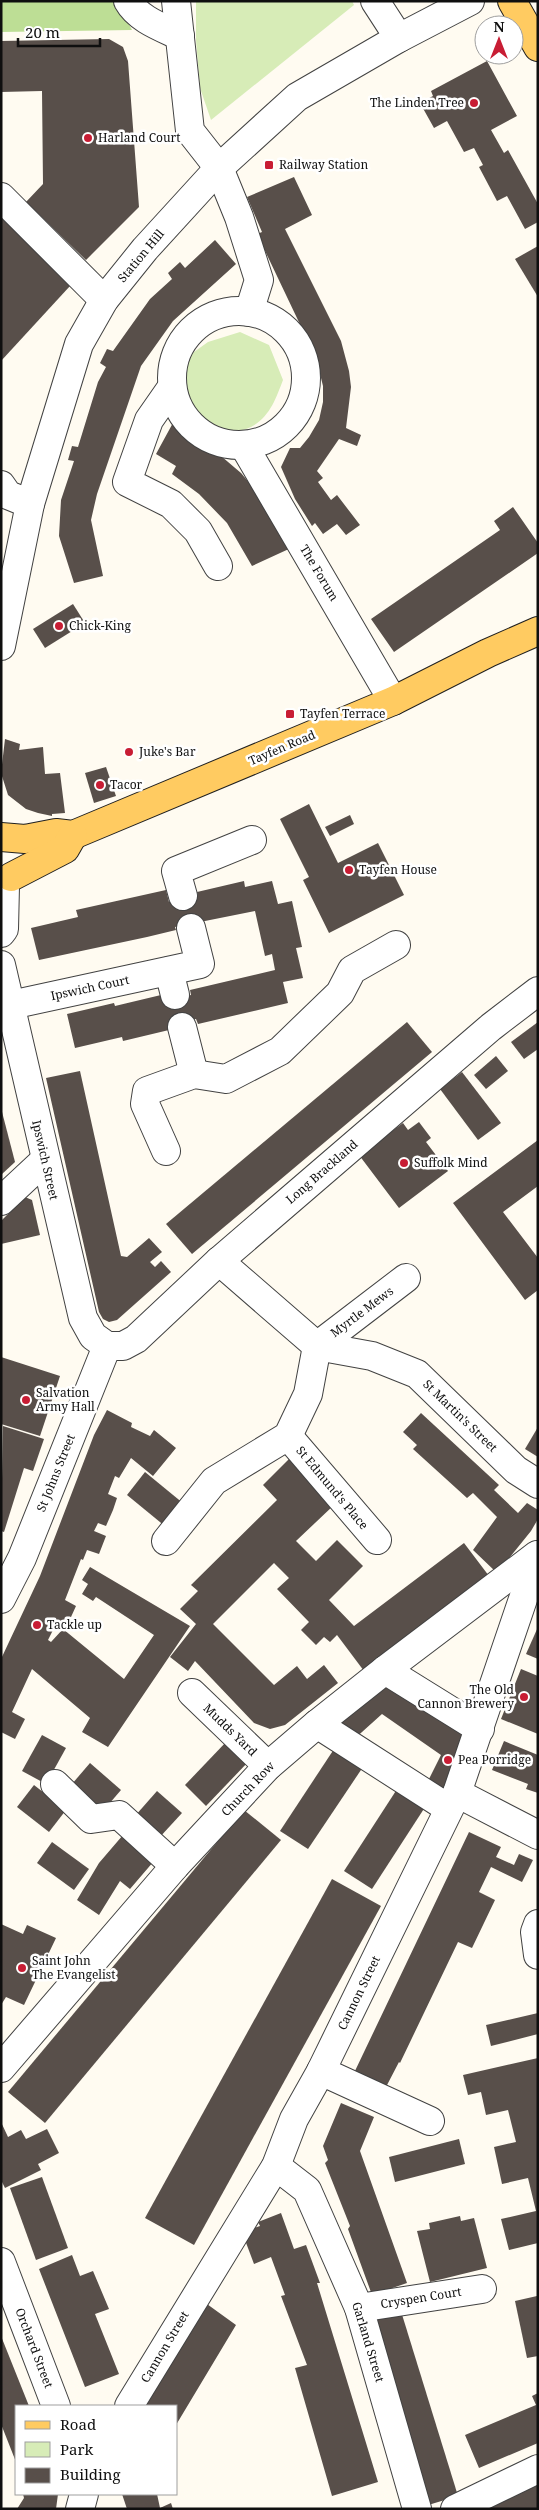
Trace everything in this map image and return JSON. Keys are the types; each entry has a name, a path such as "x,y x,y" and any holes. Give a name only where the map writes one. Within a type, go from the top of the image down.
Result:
{"main road":[{"path":"512,1 538,47"},
{"name":"Tayfen Road","path":"1,837 25,838 56,833 73,835 393,701 488,653 538,631"},
{"path":"488,653 538,648"},
{"name":"Tayfen Road","path":"6,884 65,849 73,835"},
{"path":"1,837 12,855 14,866 6,884"}],"street":[{"path":"128,1 133,10 180,36"},
{"path":"176,1 190,131 219,168 239,217 259,280 249,312"},
{"path":"374,1 398,38"},
{"name":"Station Hill","path":"1,646 10,561 30,504 80,344 104,300 145,249 219,168 297,97 398,38 470,1"},
{"path":"1,197 104,300"},
{"path":"233,311 249,312 280,325 296,343 305,364 306,385 300,407 291,421 273,436 244,446 221,443 200,433 185,420 172,388 173,364 177,350 191,331 210,317 233,311"},
{"path":"172,388 149,420 127,482 172,504 198,531 218,566"},
{"name":"The Forum","path":"244,446 393,701"},
{"path":"1,485 8,495 30,504"},
{"path":"183,896 176,871 252,840"},
{"path":"1,933 4,929 6,884"},
{"name":"Ipswich Court","path":"11,1005 172,983 200,964 191,928"},
{"path":"166,1151 145,1104 147,1091 194,1074 226,1079 280,1051 340,993 352,970 396,945"},
{"name":"Ipswich Street","path":"1,965 45,1160 84,1318 92,1336 107,1346"},
{"name":"Long Brackland","path":"107,1346 123,1346 136,1339 219,1261 483,1033 538,990"},
{"path":"182,1027 194,1074"},
{"path":"1,1201 45,1160"},
{"path":"166,1541 214,1482 288,1436 308,1394 317,1346 219,1261"},
{"name":"Myrtle Mews","path":"317,1346 406,1278"},
{"name":"St Johns Street","path":"1,1599 12,1554 107,1346"},
{"name":"St Martin's Street","path":"317,1346 372,1356 417,1374 516,1470 538,1484"},
{"name":"St Edmund's Place","path":"288,1436 377,1540"},
{"name":"Church Row","path":"1,2068 175,1866 268,1766 317,1724 386,1670 538,1555"},
{"name":"Cannon Street","path":"130,2405 276,2166 294,2119 321,2071 453,1801 480,1729 538,1555"},
{"path":"386,1670 480,1729"},
{"name":"Mudds Yard","path":"192,1693 268,1766"},
{"path":"317,1724 453,1801 538,1835"},
{"path":"55,1784 90,1819 119,1815 175,1866"},
{"path":"538,1924 535,1932 538,1955"},
{"path":"321,2071 430,2121"},
{"name":"Garland Street","path":"276,2166 307,2190 359,2308 417,2509"},
{"name":"Orchard Street","path":"1,2262 56,2405"},
{"name":"Cryspen Court","path":"359,2308 482,2289"},
{"path":"455,2509 538,2469"}],"green space":[{"path":"1,1 117,1 132,30 1,32"},
{"path":"196,1 352,1 354,5 211,120 200,88 196,40"},
{"path":"240,332 269,345 283,380 272,406 258,423 241,430 230,430 209,422 200,416 186,398 183,381 187,357 208,342"}],"building":[{"name":"Harland Court","path":"109,39 123,47 128,61 139,207 86,260 26,202 43,184 42,91 1,92 1,41"},
{"path":"480,65 489,65 517,116 491,130 504,153 508,150 538,204 538,222 525,229 507,196 497,201 479,167 483,165 474,148 464,152 447,121 434,128 420,103 433,96 431,91"},
{"path":"294,177 312,215 285,229 341,341 351,387 346,428 361,435 357,446 339,439 317,471 323,478 318,482 331,500 337,495 360,525 346,535 337,524 323,534 315,523 312,526 295,499 281,467 290,448 300,448 319,420 323,402 323,386 316,358 257,234 262,232 247,197"},
{"path":"1,217 70,286 1,361"},
{"path":"215,240 236,264 173,321 141,366 97,494 91,520 103,576 74,583 59,536 61,500 74,461 68,460 72,446 78,447 98,382 106,367 100,363 107,349 113,351 150,299 172,279 168,273 180,262 185,268"},
{"path":"538,246 538,297 515,259"},
{"path":"174,421 190,430 188,435 221,456 241,473 261,497 291,548 252,566 227,523 199,494 172,474 176,466 156,454"},
{"path":"513,507 538,543 538,553 394,652 371,619 500,530 494,521"},
{"name":"Chick-King","path":"73,604 85,623 45,648 33,629"},
{"path":"5,739 20,744 19,750 43,747 45,774 60,773 65,813 52,814 52,816 38,813 26,809 8,795 1,773"},
{"name":"Tacor","path":"106,767 116,796 94,803 85,773"},
{"name":"Tayfen House","path":"309,804 338,863 378,843 404,895 329,933 303,880 309,877 280,819"},
{"path":"350,815 354,824 330,836 325,827"},
{"path":"244,881 245,887 272,881 278,904 292,901 302,947 296,948 303,978 283,982 288,1003 198,1024 196,1019 168,1025 169,1030 123,1041 122,1037 75,1048 67,1014 114,1003 115,1006 161,995 162,1001 191,995 190,990 275,970 272,954 265,956 255,911 175,927 176,930 39,960 31,928 78,917 76,910 166,890 169,902 198,896 197,892"},
{"path":"407,1022 432,1052 192,1254 166,1224"},
{"path":"538,1022 538,1049 524,1059 511,1042"},
{"path":"496,1056 508,1071 486,1089 474,1075"},
{"path":"80,1071 121,1256 127,1257 149,1238 162,1252 150,1262 155,1267 161,1261 171,1272 117,1320 109,1322 103,1319 99,1312 46,1078"},
{"path":"462,1072 501,1123 478,1140 440,1089"},
{"path":"1,1108 15,1162 1,1175"},
{"name":"Suffolk Mind","path":"419,1122 431,1138 426,1142 448,1171 399,1208 359,1155 403,1123 408,1130"},
{"path":"538,1140 538,1186 503,1212 538,1258 538,1290 525,1300 453,1203"},
{"path":"25,1197 32,1200 40,1235 1,1244 1,1221"},
{"name":"Salvation Army Hall","path":"1,1357 60,1376 40,1436 1,1424"},
{"path":"107,1410 132,1423 131,1427 150,1436 154,1430 176,1448 153,1476 131,1458 119,1478 115,1476 108,1494 117,1498 113,1510 106,1526 98,1523 94,1531 106,1536 99,1554 87,1550 83,1560 81,1559 65,1600 76,1606 66,1628 56,1624 48,1640 51,1642 63,1629 124,1679 154,1635 96,1597 93,1601 82,1594 88,1584 82,1580 90,1567 190,1626 108,1747 82,1732 90,1718 32,1669 12,1712 25,1719 15,1739 1,1732 1,1659 40,1576 94,1435"},
{"path":"421,1413 499,1485 494,1490 518,1513 527,1503 538,1510 538,1519 531,1531 497,1573 473,1550 497,1517 473,1493 467,1498 413,1449 417,1445 403,1432"},
{"path":"3,1426 44,1439 33,1471 24,1468 4,1532 1,1531"},
{"path":"538,1427 538,1457 525,1449"},
{"path":"289,1459 334,1505 296,1541 316,1561 337,1540 363,1566 329,1600 354,1626 464,1543 489,1576 364,1671 337,1635 330,1642 324,1637 316,1645 301,1630 309,1622 277,1589 289,1578 274,1563 213,1624 274,1685 297,1666 307,1679 324,1665 338,1683 285,1725 270,1729 254,1723 195,1661 188,1671 170,1657 196,1624 180,1609 198,1591 191,1585 277,1500 263,1485"},
{"path":"145,1472 184,1504 166,1527 127,1495"},
{"path":"538,1627 538,1659 526,1654"},
{"name":"The Old Cannon Brewery","path":"521,1669 538,1676 538,1734 501,1719"},
{"path":"388,1684 468,1739 441,1799 424,1789 441,1755 382,1714 352,1741 331,1728"},
{"path":"42,1735 66,1748 46,1784 22,1771"},
{"path":"227,1741 249,1761 206,1806 185,1785"},
{"path":"504,1741 538,1755 538,1793 526,1789 528,1784 492,1770"},
{"path":"338,1743 367,1761 308,1849 280,1831"},
{"path":"90,1763 121,1790 103,1811 72,1784"},
{"path":"401,1783 429,1801 372,1889 344,1871"},
{"path":"34,1785 66,1810 49,1832 17,1807"},
{"path":"157,1791 182,1813 159,1838 135,1816"},
{"path":"244,1810 281,1840 45,2123 8,2092"},
{"path":"469,1832 501,1847 496,1857 514,1865 519,1854 533,1860 522,1882 491,1867 479,1892 495,1900 472,1948 458,1942 400,2063 386,2087 354,2073"},
{"path":"123,1835 154,1861 130,1889 120,1881 99,1915 77,1900 99,1863"},
{"path":"52,1842 89,1869 74,1890 37,1863"},
{"path":"332,1879 381,1906 194,2245 145,2218"},
{"name":"Saint John The Evangelist","path":"1,1924 23,1934 27,1925 56,1938 24,2005 6,1997 1,2005"},
{"path":"538,2013 538,2034 491,2046 486,2025"},
{"path":"538,2058 538,2243 509,2250 501,2219 536,2211 528,2178 502,2184 494,2147 516,2142 508,2110 486,2115 481,2092 468,2095 463,2075"},
{"path":"341,2103 374,2117 360,2151 407,2283 372,2295 348,2229 350,2226 325,2163 328,2160 323,2146"},
{"path":"1,2122 8,2137 21,2130 26,2139 47,2129 59,2153 38,2164 41,2170 5,2188 1,2180"},
{"path":"459,2139 465,2164 395,2182 389,2157"},
{"path":"42,2177 68,2248 36,2260 10,2188"},
{"path":"281,2213 294,2249 306,2245 320,2283 317,2283 378,2482 332,2496 295,2368 307,2365 281,2296 285,2295 271,2257 254,2264 242,2232 260,2226 258,2222"},
{"path":"460,2216 461,2221 474,2218 487,2268 430,2282 417,2231 430,2229 429,2223"},
{"path":"72,2255 80,2276 93,2271 109,2309 95,2314 119,2374 85,2387 39,2269"},
{"path":"537,2296 538,2356 527,2358 515,2301"},
{"path":"200,2299 236,2325 178,2422 178,2405 134,2405"},
{"path":"400,2308 458,2496 425,2506 367,2319"},
{"path":"1,2336 29,2405 15,2405 15,2459 1,2424"},
{"path":"538,2393 538,2443 479,2468 465,2435 536,2405 532,2396"},
{"path":"538,2479 538,2509 473,2509"},
{"path":"23,2495 58,2495 56,2509 17,2509 24,2498"},
{"path":"122,2495 157,2495 160,2508 171,2503 173,2509 127,2509"}],"place":[{"name":"The Linden Tree","path":"474,103"},
{"name":"Harland Court","path":"88,138"},
{"name":"Railway Station","path":"269,165"},
{"name":"Chick-King","path":"59,626"},
{"name":"Tayfen Terrace","path":"290,714"},
{"name":"Juke's Bar","path":"129,752"},
{"name":"Tacor","path":"100,785"},
{"name":"Tayfen House","path":"349,870"},
{"name":"Suffolk Mind","path":"404,1163"},
{"name":"Salvation Army Hall","path":"26,1400"},
{"name":"Tackle up","path":"37,1625"},
{"name":"The Old Cannon Brewery","path":"524,1697"},
{"name":"Pea Porridge","path":"448,1760"},
{"name":"Saint John The Evangelist","path":"22,1968"}]}
